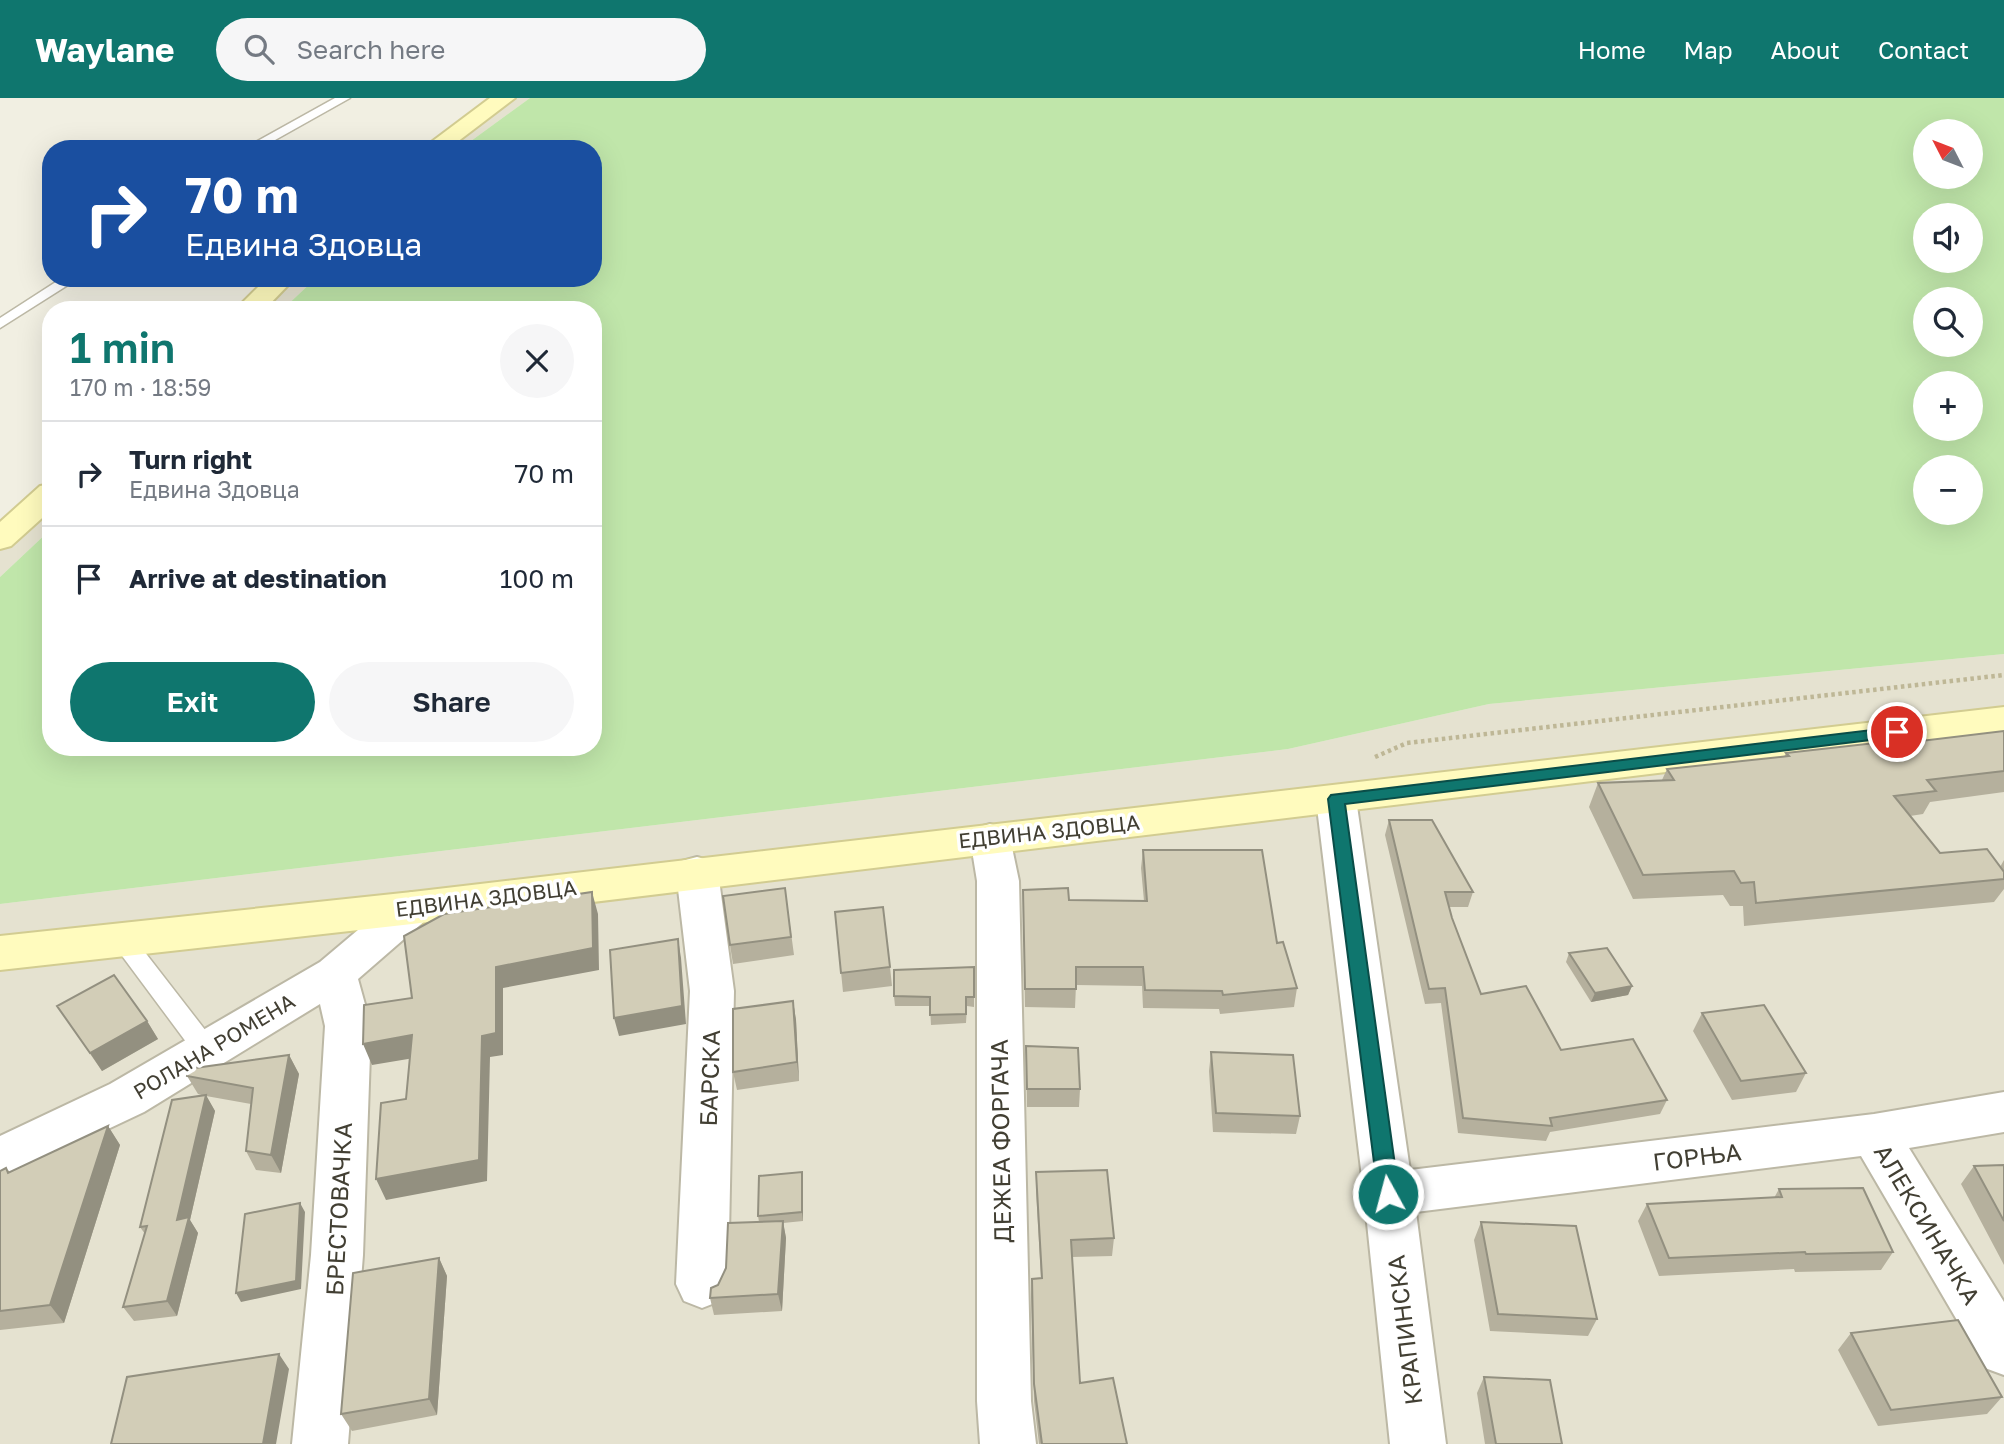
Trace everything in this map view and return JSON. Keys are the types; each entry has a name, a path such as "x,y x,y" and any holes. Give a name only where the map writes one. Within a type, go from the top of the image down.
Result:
{"main road":[{"path":"446,140 504,98"},
{"path":"258,301 272,287"},
{"path":"0,539 42,501"},
{"name":"ЕДВИНА ЗДОВЦА","path":"0,953 412,908 697,872 2004,719"}],"street":[{"name":"КРАПИНСКА","path":"1336,799 1418,1444"},
{"name":"ДЕЖЕА ФОРГАЧА","path":"990,838 998,881 1003,1374 1009,1444"},
{"name":"БАРСКА","path":"697,872 712,991 702,1284"},
{"name":"РОЛАНА РОМЕНА","path":"0,1159 127,1098 335,974 412,908"},
{"name":"БРЕСТОВАЧКА","path":"320,1444 337,1255 348,1026 335,974"},
{"name":"ГОРЊА","path":"1388,1194 1874,1134 2004,1112"},
{"name":"АЛЕКСИНАЧКА","path":"1874,1134 2004,1350"}],"lane":[{"path":"266,140 344,98"},
{"path":"0,324 58,287"},
{"path":"108,940 207,1051"}],"shaded area":[{"path":"504,98 530,98 472,140 446,140"},
{"path":"272,287 306,287 292,301 258,301"},
{"path":"42,501 42,537 0,577 0,539"},
{"path":"2004,654 2004,1444 0,1444 0,904 1288,749 1489,704"}],"green space":[{"path":"530,98 2004,98 2004,654 1489,704 1288,749 0,904 0,577 42,537 42,756 602,756 602,301 292,301 306,287 602,287 602,140 472,140"}],"building":[{"path":"2004,731 2004,771 1927,780 1936,791 1894,796 1940,853 1987,849 2004,872 2004,879 1756,903 1754,882 1741,883 1734,871 1643,875 1598,783 1674,780 1667,769 1789,756 1786,753"},
{"path":"1389,820 1432,820 1473,892 1445,892 1481,994 1526,986 1561,1050 1633,1039 1667,1100 1550,1118 1552,1126 1463,1118 1445,988 1429,989"},
{"path":"1143,850 1262,850 1277,943 1283,942 1297,988 1223,995 1222,991 1145,990 1143,967 1076,967 1076,989 1025,989 1023,890 1068,888 1069,900 1147,901"},
{"path":"785,888 791,937 730,945 723,896"},
{"path":"592,892 593,948 496,967 496,1033 482,1036 479,1160 376,1179 381,1103 406,1099 412,1035 363,1044 364,1005 412,998 404,936 444,914"},
{"path":"883,907 890,967 841,973 835,912"},
{"path":"678,939 682,1006 614,1018 610,950"},
{"path":"1607,948 1632,986 1595,993 1569,953"},
{"path":"974,967 974,997 966,997 966,1014 930,1015 930,997 894,996 894,970"},
{"path":"114,975 147,1021 90,1053 57,1006"},
{"path":"793,1001 797,1062 733,1072 733,1009"},
{"path":"1764,1005 1806,1073 1741,1081 1702,1013"},
{"path":"1026,1046 1078,1048 1080,1089 1027,1089"},
{"path":"1211,1052 1293,1055 1300,1116 1216,1113"},
{"path":"289,1055 271,1155 246,1151 253,1088 187,1076 188,1069"},
{"path":"206,1095 177,1220 189,1217 167,1301 123,1307 147,1226 140,1227 172,1100"},
{"path":"108,1126 50,1305 0,1311 0,1171 6,1168 8,1173"},
{"path":"2004,1165 2004,1221 1974,1166"},
{"path":"1107,1170 1114,1238 1071,1240 1080,1383 1113,1378 1127,1444 1042,1444 1034,1384 1032,1279 1042,1278 1036,1172"},
{"path":"802,1172 802,1212 758,1216 759,1176"},
{"path":"1863,1188 1893,1252 1805,1252 1669,1258 1647,1204 1782,1197 1779,1189"},
{"path":"300,1203 296,1281 236,1293 245,1214"},
{"path":"783,1221 778,1294 710,1298 711,1288 718,1285 726,1268 728,1223"},
{"path":"1481,1222 1576,1226 1597,1319 1498,1314"},
{"path":"439,1258 429,1399 341,1414 353,1273"},
{"path":"1958,1320 2002,1397 1891,1410 1851,1333"},
{"path":"279,1354 263,1444 111,1444 127,1377"},
{"path":"1484,1377 1550,1380 1562,1444 1496,1444"}],"route":[{"path":"1388,1194 1336,799 1897,732"}]}
